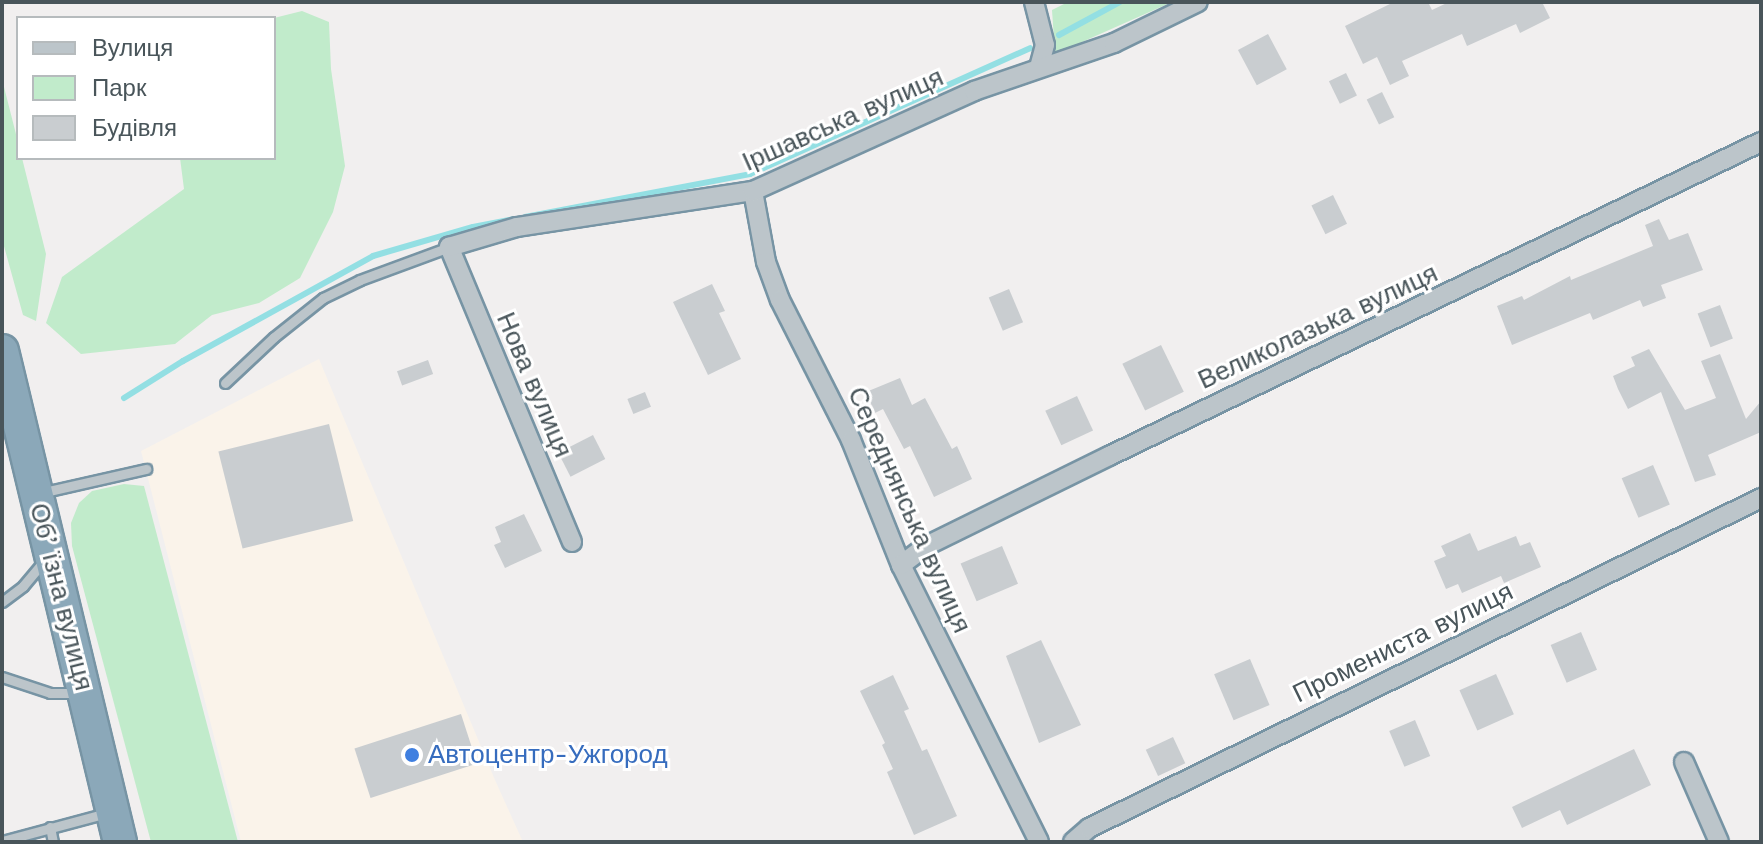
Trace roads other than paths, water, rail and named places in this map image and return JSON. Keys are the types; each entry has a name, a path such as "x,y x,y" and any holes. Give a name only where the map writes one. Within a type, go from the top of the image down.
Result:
{"highway":[{"name":"Обʼїзна вулиця","path":"2,351 117,827"}],"street":[{"path":"1034,2 1045,45 1039,67"},
{"name":"Іршавська вулиця","path":"449,247 533,224 753,191 974,91 1114,43 1198,2"},
{"name":"Великолазька вулиця","path":"901,565 928,545 1761,142"},
{"name":"Середнянська вулиця","path":"753,191 766,262 780,300 851,440 901,565 1039,842"},
{"name":"Нова вулиця","path":"449,247 572,542"},
{"name":"Промениста вулиця","path":"1073,842 1089,828 1761,498"},
{"path":"1684,762 1719,842"}],"lane":[{"path":"225,383 274,337 323,298 360,280 449,247"},
{"path":"36,494 146,469"},
{"path":"2,602 23,586 50,554"},
{"path":"2,677 50,693 84,693"},
{"path":"2,841 50,827 117,827"},
{"path":"50,827 53,842"}],"waterway":[{"path":"1059,35 1120,2"},
{"path":"525,217 750,174 1030,48"},
{"path":"124,398 183,361 373,256 473,227 514,219"}],"place":[{"name":"Автоцентр-Ужгород","path":"412,755"}]}
